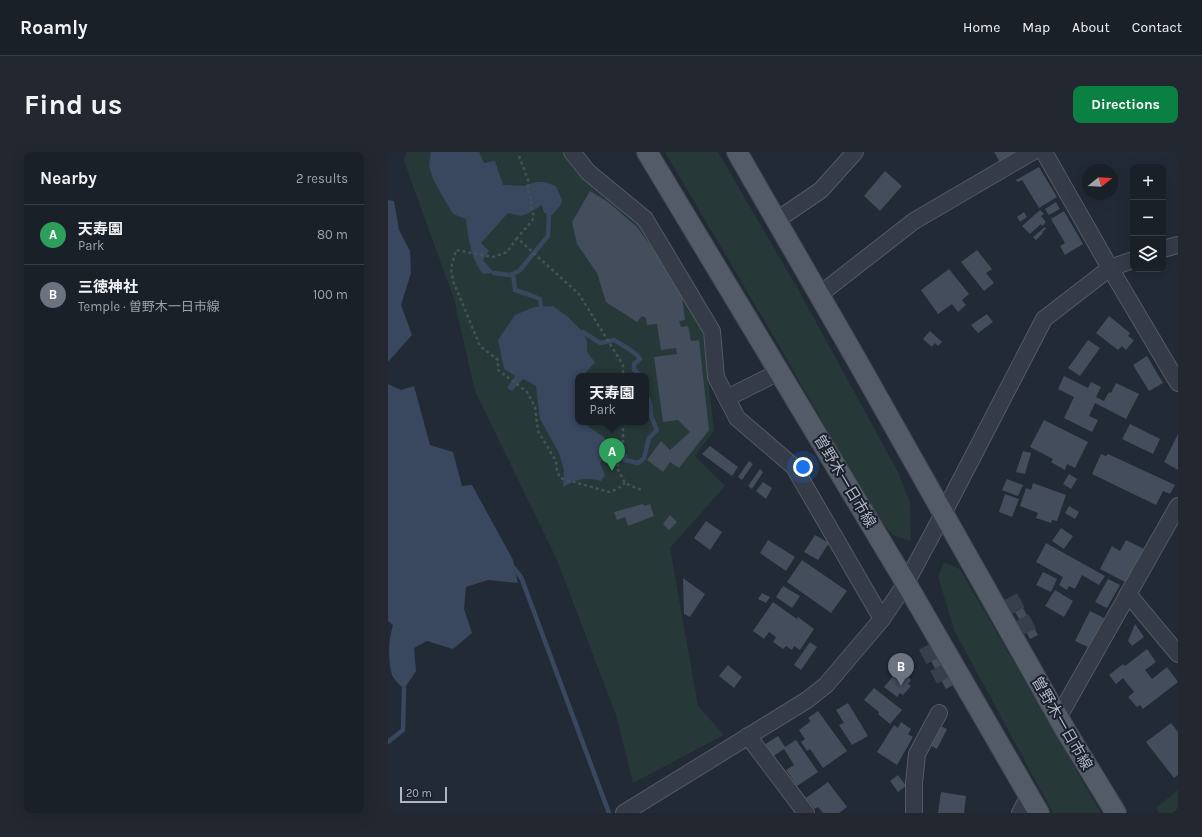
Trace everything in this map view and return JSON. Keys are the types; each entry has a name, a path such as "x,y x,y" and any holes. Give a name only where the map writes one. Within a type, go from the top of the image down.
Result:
{"main road":[{"name":"曽野木一日市線","path":"647,152 906,583 1024,805 1039,813"},
{"name":"曽野木一日市線","path":"742,153 777,220 1058,718 1116,813"}],"street":[{"path":"572,152 588,172 645,219 712,331 716,377 737,418 794,467 882,619"},
{"path":"777,220 821,190 855,152"},
{"path":"820,295 914,221 1032,152"},
{"path":"1044,152 1178,383"},
{"path":"1166,248 1178,245"},
{"path":"624,813 807,700 826,685 882,619 906,583 944,514 1044,319 1110,268 1130,261"},
{"path":"727,398 778,372"},
{"path":"1058,718 1178,506"},
{"path":"1128,594 1178,654"},
{"path":"914,813 914,783 917,754 939,712"},
{"path":"748,736 806,813"}],"path":[{"path":"519,156 528,180 528,192 532,201 530,206 534,216 532,221 507,252 493,257 456,250 452,268 453,281 480,346 498,360 498,370 527,392 535,407 538,431 556,461 560,478 609,492 617,489 625,483"},
{"path":"517,238 579,294 622,365 622,373"},
{"path":"623,425 623,446 617,468 625,483 641,490"}],"shaded area":[{"path":"406,152 562,152 590,184 640,223 702,324 714,431 695,456 725,486 670,548 698,706 724,735 633,783 616,715 557,560 475,391 454,299 404,161"},
{"path":"665,152 718,152 798,289 898,472 910,503 911,541 895,536 878,519 777,342"},
{"path":"944,562 960,569 1101,813 1053,813 954,630 938,576"},
{"path":"1178,790 1178,813 1159,813 1156,808"}],"water":[{"path":"431,152 479,152 484,163 495,161 503,185 524,186 536,182 544,182 556,186 562,200 560,206 552,215 544,213 542,205 521,216 508,213 481,243 489,251 483,260 494,273 483,274 473,255 469,241 466,219 453,214 433,179 429,166"},
{"path":"388,200 394,201 399,230 410,251 411,273 401,305 412,335 388,362"},
{"path":"553,306 568,317 583,332 587,341 587,352 595,362 586,373 575,373 575,425 587,425 605,438 611,450 628,455 625,460 606,454 600,463 605,475 601,481 590,479 581,480 563,487 564,470 559,453 540,419 536,386 523,379 512,391 507,388 515,376 504,369 498,340 515,315 534,307"},
{"path":"388,384 401,390 414,386 430,445 453,452 462,486 472,485 513,560 518,583 488,580 466,587 464,609 472,633 453,649 427,641 414,648 416,671 404,689 392,675 389,657 389,644 393,625 388,621"}],"building":[{"path":"994,152 1020,152 1001,164"},
{"path":"1039,167 1057,197 1039,208 1022,180 1018,182 1016,180"},
{"path":"885,171 902,186 880,211 864,196"},
{"path":"590,191 608,202 637,227 681,289 685,320 679,321 681,327 688,326 691,341 699,340 709,430 679,468 670,462 663,472 647,460 661,441 670,450 690,432 678,420 663,422 654,357 677,354 676,348 661,350 657,324 647,325 646,318 642,316 637,322 606,302 597,273 577,244 572,222"},
{"path":"1056,202 1060,209 1049,215 1045,209"},
{"path":"1040,210 1044,214 1041,216 1046,222 1042,226 1041,224 1030,234 1022,226"},
{"path":"1064,211 1083,244 1065,255 1060,246 1065,243 1051,219"},
{"path":"1024,212 1027,217 1020,222 1017,217"},
{"path":"1045,227 1046,229 1036,240 1033,237"},
{"path":"977,250 992,269 986,273 994,283 984,291 961,262"},
{"path":"949,269 969,294 962,300 966,305 958,312 952,304 938,314 921,290"},
{"path":"987,314 993,322 978,333 971,325"},
{"path":"1109,316 1130,333 1128,336 1134,340 1126,350 1122,346 1118,350 1096,333"},
{"path":"930,331 942,342 938,346 935,343 932,347 923,339"},
{"path":"1088,340 1100,348 1080,376 1068,368"},
{"path":"1147,356 1163,383 1149,391 1133,365"},
{"path":"1064,376 1088,388 1091,382 1101,387 1096,397 1104,401 1109,392 1111,393 1116,383 1139,394 1126,419 1095,403 1089,416 1098,420 1092,432 1064,418 1074,397 1058,389"},
{"path":"1044,420 1088,442 1075,468 1067,464 1065,470 1051,462 1053,459 1030,447"},
{"path":"1130,424 1160,439 1153,454 1122,439"},
{"path":"1178,434 1178,470 1164,462"},
{"path":"710,446 738,467 732,476 702,454"},
{"path":"1023,451 1031,453 1025,474 1016,472"},
{"path":"1101,454 1106,456 1108,454 1175,485 1170,494 1163,491 1156,505 1092,474"},
{"path":"749,461 753,464 742,480 738,477"},
{"path":"760,469 763,472 752,489 748,486"},
{"path":"1069,474 1077,479 1071,489 1063,484"},
{"path":"1007,479 1023,485 1018,496 1002,490"},
{"path":"763,482 772,488 766,499 756,491"},
{"path":"1033,483 1066,495 1057,521 1052,520 1051,523 1036,518 1038,513 1020,506 1026,488 1031,490"},
{"path":"1005,494 1019,499 1012,517 999,512"},
{"path":"643,504 644,506 650,504 654,516 628,526 625,517 617,520 614,512"},
{"path":"1069,506 1079,512 1075,519 1065,513"},
{"path":"670,515 677,522 669,530 663,524"},
{"path":"706,521 722,532 710,550 694,538"},
{"path":"1061,528 1073,536 1064,549 1052,541"},
{"path":"815,535 829,543 818,560 804,552"},
{"path":"768,540 795,557 786,571 760,553"},
{"path":"1126,540 1144,549 1127,583 1100,569 1112,546 1120,551"},
{"path":"1046,543 1105,576 1099,585 1082,575 1075,589 1069,586 1067,590 1059,585 1063,577 1036,562"},
{"path":"802,560 847,591 831,613 787,582"},
{"path":"1043,572 1057,579 1051,592 1036,585"},
{"path":"683,578 705,594 690,617 684,614"},
{"path":"1108,579 1120,585 1107,608 1095,602"},
{"path":"783,586 800,596 792,608 776,597"},
{"path":"1055,590 1073,601 1064,617 1045,606"},
{"path":"762,593 770,597 766,603 758,599"},
{"path":"1018,599 1038,635 1030,639 1010,603"},
{"path":"773,602 797,619 798,617 814,629 800,650 794,646 792,650 786,646 783,649 773,642 776,637 769,632 764,639 753,631"},
{"path":"1090,611 1104,618 1090,648 1075,641"},
{"path":"1135,624 1144,637 1132,646 1128,641"},
{"path":"810,642 817,647 801,670 794,665"},
{"path":"932,646 953,685 946,689 925,650"},
{"path":"1147,649 1156,662 1145,670 1152,679 1167,667 1178,682 1143,709 1140,705 1137,707 1128,697 1134,692 1123,678 1116,684 1109,675 1123,664 1125,666"},
{"path":"728,665 742,677 734,688 719,676"},
{"path":"899,669 911,680 908,684 911,686 903,695 900,693 897,697 884,687"},
{"path":"874,688 902,710 890,724 878,714 879,712 864,700"},
{"path":"848,703 868,736 852,745 839,725 844,723 836,710"},
{"path":"818,711 847,751 823,768 810,749 807,751 801,742 805,739 799,730 811,721 808,718"},
{"path":"901,722 911,729 908,734 913,737 897,765 877,752 894,725 898,728"},
{"path":"1171,723 1178,732 1178,775 1174,778 1146,742"},
{"path":"936,724 947,729 937,749 926,743"},
{"path":"778,736 785,747 796,740 818,772 797,786 786,770 794,765 784,749 772,757 764,745"},
{"path":"898,775 906,786 898,792 890,781"},
{"path":"828,782 847,807 839,813 823,813 818,807 815,809 806,798"},
{"path":"941,792 966,796 964,813 938,813"}],"waterway":[{"path":"494,273 510,275 519,271 548,236 549,214"},
{"path":"513,274 515,290 540,299 541,307"},
{"path":"583,332 600,343 614,340 635,353 640,359 634,364 634,370 638,373"},
{"path":"625,460 638,463 644,458 649,438 657,430 651,416 649,402"},
{"path":"512,566 521,577 609,813"},
{"path":"388,742 403,730 404,689"}],"tunnel":[{"path":"1010,597 1029,632"},
{"path":"926,646 944,680"}],"place":[{"name":"天寿園","path":"612,471"},
{"name":"三徳神社","path":"901,686"}]}
